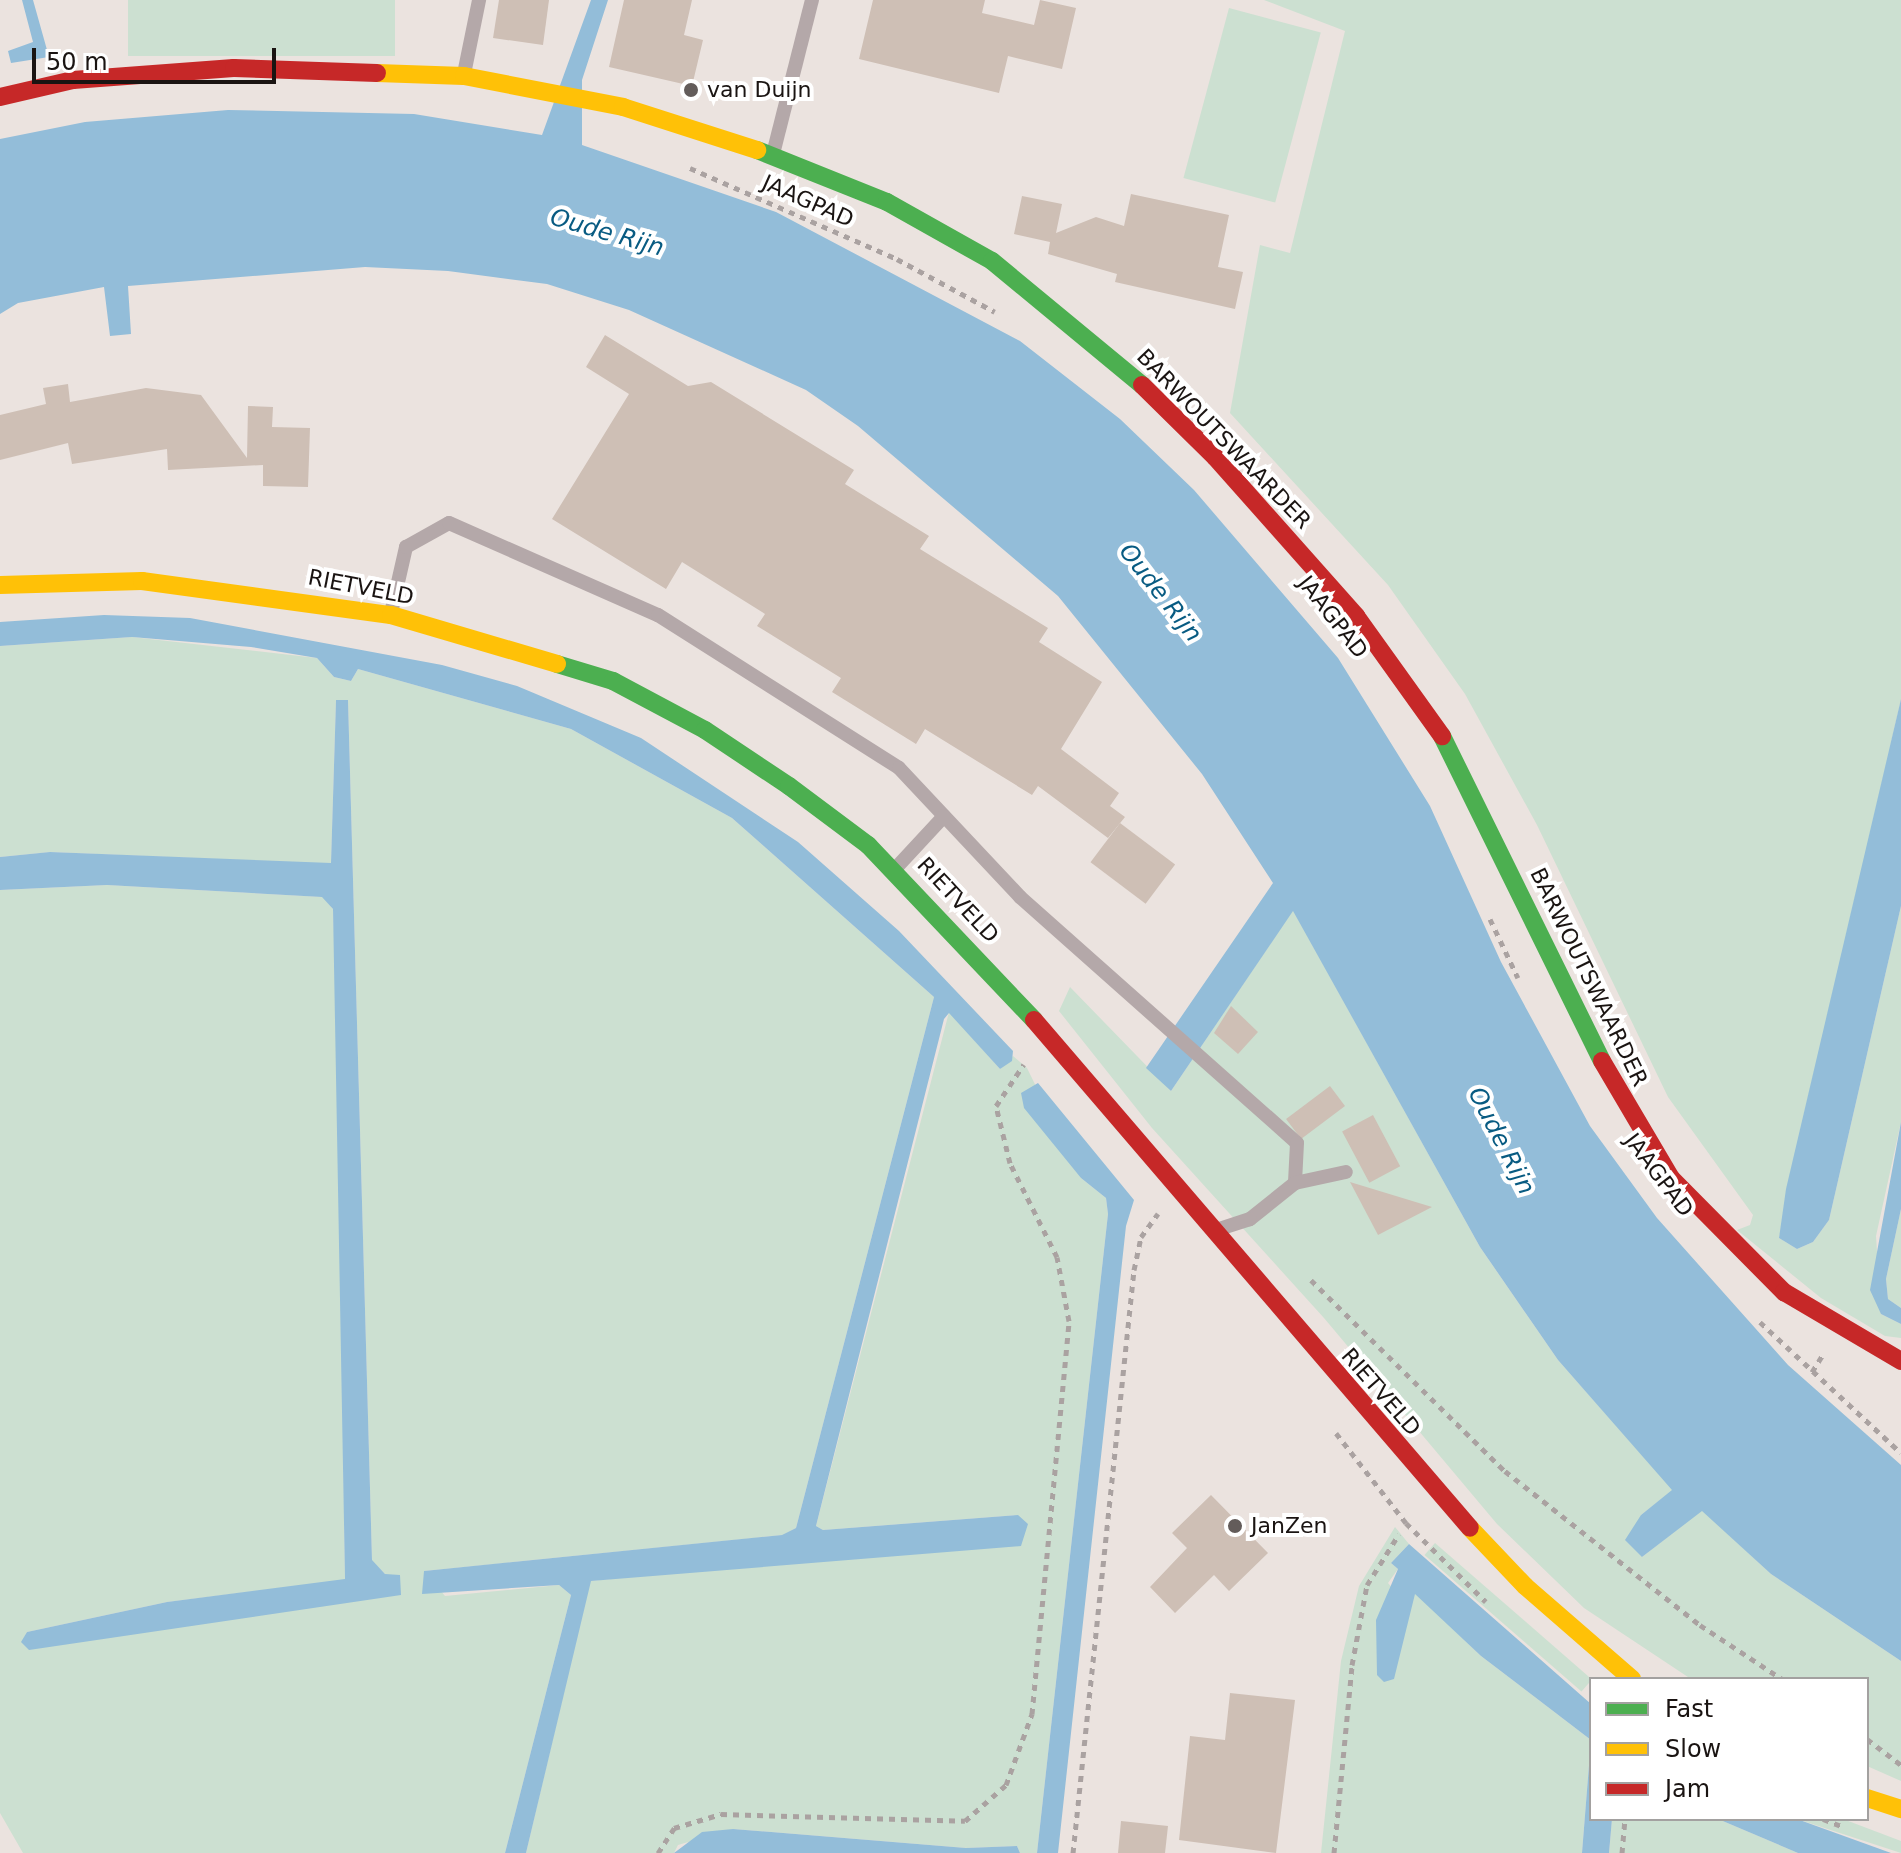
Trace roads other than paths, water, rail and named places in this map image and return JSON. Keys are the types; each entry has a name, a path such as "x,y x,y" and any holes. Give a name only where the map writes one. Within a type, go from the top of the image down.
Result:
{"street":[{"name":"BARWOUTSWAARDER","path":"0,97 73,80 234,68 464,76 598,102 773,154 887,202 992,261 1114,358 1215,457 1356,616 1450,747 1621,1099 1671,1178 1740,1253 1829,1323 1901,1361"},
{"name":"RIETVELD","path":"0,585 142,581 391,615 613,681 717,738 895,869 1051,1038 1179,1184 1439,1495 1525,1586 1630,1677"},
{"path":"1869,1799 1901,1809"}],"lane":[{"path":"464,76 479,0"},
{"path":"773,154 812,0"},
{"path":"391,615 406,547 449,523 658,615 899,768 1020,897 1297,1143 1295,1183"},
{"path":"895,869 944,816"},
{"path":"1216,1230 1250,1219 1295,1183 1346,1172"}],"water":[{"path":"22,0 33,0 49,57 11,63 8,51 33,42"},
{"name":"Oude Rijn","path":"591,0 608,0 582,80 582,145 776,212 1020,341 1120,419 1194,490 1338,658 1430,806 1501,962 1590,1126 1657,1218 1788,1365 1901,1465 1901,1661 1771,1574 1702,1511 1642,1557 1625,1540 1641,1515 1672,1490 1558,1360 1480,1247 1293,911 1171,1091 1146,1068 1273,883 1202,774 1058,596 858,426 806,390 629,310 547,284 448,271 365,267 128,286 131,334 110,336 104,287 18,303 0,314 0,139 85,122 228,110 414,114 542,135"},
{"path":"104,615 190,618 442,665 517,686 641,738 798,842 899,931 1013,1051 1012,1061 1000,1069 949,1013 944,1019 816,1526 823,1530 1018,1515 1028,1524 1021,1546 591,1581 526,1853 505,1853 571,1595 559,1585 422,1594 424,1571 782,1535 796,1528 934,997 732,818 571,729 358,669 351,681 334,677 317,658 251,647 132,637 0,646 0,622"},
{"path":"1901,699 1901,906 1829,1220 1813,1242 1797,1249 1779,1238 1786,1189"},
{"path":"336,700 348,700 372,1560 385,1574 400,1575 401,1595 29,1650 21,1642 27,1632 167,1602 345,1579 333,909 322,897 107,885 0,890 0,857 50,852 331,863"},
{"path":"1038,1083 1134,1200 1126,1226 1058,1853 1037,1853 1108,1214 1106,1198 1081,1178 1024,1108 1021,1093"},
{"path":"1901,1122 1901,1209 1886,1279 1888,1299 1901,1308 1901,1324 1881,1314 1870,1290"},
{"path":"1409,1544 1589,1702 1589,1738 1481,1656 1415,1594 1394,1679 1384,1682 1377,1675 1376,1620 1398,1569 1391,1563"},
{"path":"1589,1765 1589,1821 1612,1821 1609,1853 1582,1853"},
{"path":"1723,1821 1803,1821 1891,1853 1798,1853"},
{"path":"733,1829 966,1848 1017,1846 1020,1853 674,1853 702,1832"}],"place":[{"name":"van Duijn","path":"691,90"},
{"name":"JanZen","path":"1235,1526"}]}
